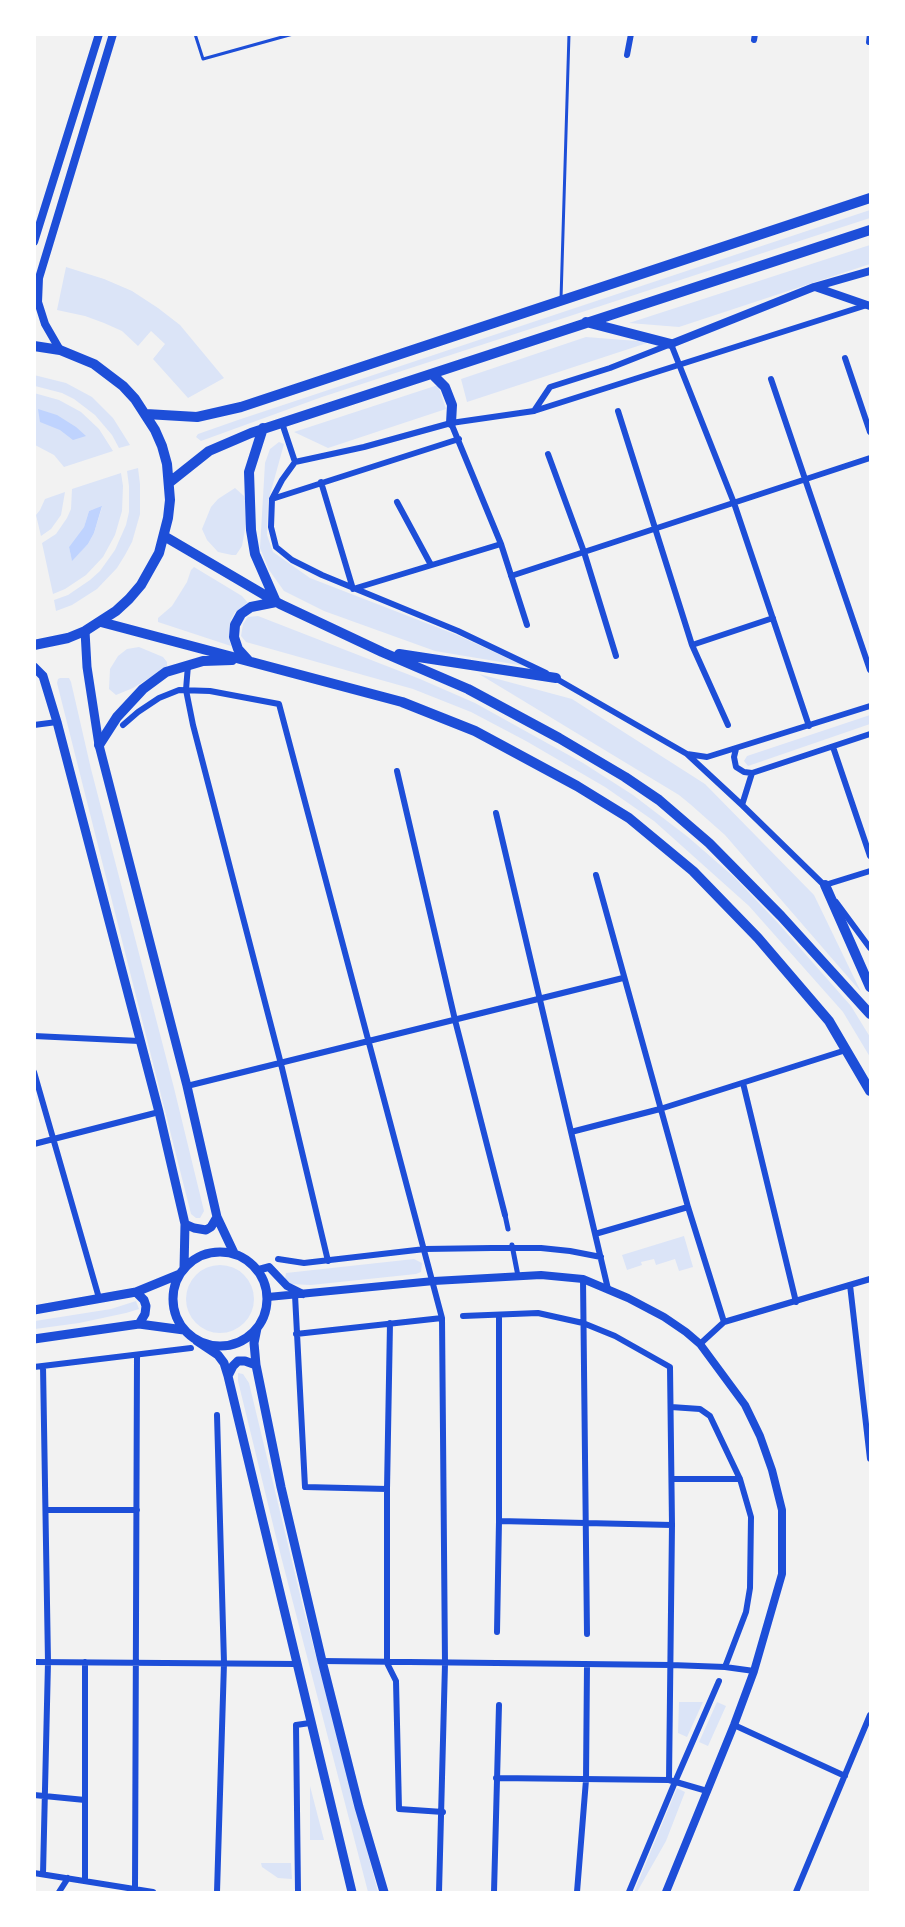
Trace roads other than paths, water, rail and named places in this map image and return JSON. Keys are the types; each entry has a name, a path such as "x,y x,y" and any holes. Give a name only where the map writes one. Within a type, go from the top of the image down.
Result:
{"highway":[{"path":"146,414 197,417 241,407 870,198"},
{"path":"170,482 209,452 263,428 870,230"},
{"path":"586,322 671,344"},
{"path":"34,346 60,350 94,364 123,386 146,414 162,446 170,482 170,500 164,536 159,553 141,585 116,611 85,631 60,641 34,645"},
{"path":"432,374 445,387 449,396 452,405 451,423"},
{"path":"263,428 249,472 251,530 255,554 276,602"},
{"path":"164,536 276,602 478,694 597,760 659,800 709,843 781,916 870,1014"},
{"path":"248,660 238,649 234,638 235,625 241,614 251,607 276,602"},
{"path":"101,622 402,702 476,732 576,786 629,818 693,871 758,938 830,1021 870,1091"},
{"path":"382,652 556,678"},
{"path":"99,745 117,717 143,688 166,672 203,661 248,660"},
{"path":"825,885 870,987"}],"main road":[{"path":"85,631 87,668 99,745 187,1086 217,1217 234,1253"},
{"path":"34,667 44,676 57,722 159,1112 185,1224 182,1271"},
{"path":"185,1224 206,1230 211,1227 217,1217"},
{"path":"194,1344 230,1346 245,1339 257,1328 265,1314 268,1298 265,1283 258,1270 247,1260 234,1253 219,1251 204,1254 191,1261 174,1285 172,1300 176,1316 194,1344 218,1355 224,1363 228,1376 352,1893"},
{"path":"34,1310 136,1292 182,1271"},
{"path":"136,1292 144,1300 146,1306 145,1314 139,1324"},
{"path":"34,1339 139,1324 184,1330"},
{"path":"257,1328 254,1343 256,1365 281,1487 322,1662 359,1807 384,1893"},
{"path":"228,1376 233,1365 238,1361 256,1365"}],"street":[{"path":"34,242 99,34"},
{"path":"60,350 45,324 38,302 39,278 114,34"},
{"path":"627,55 631,34"},
{"path":"869,42 870,34"},
{"path":"534,411 550,387 610,368 814,287 870,271"},
{"path":"814,287 869,305"},
{"path":"869,305 534,411 451,423 364,447 295,462 272,499 271,526 276,547 292,560 353,589 458,631 556,678 687,754 825,885 870,948"},
{"path":"671,344 734,503 809,726"},
{"path":"845,358 870,432"},
{"path":"771,379 870,670"},
{"path":"618,411 692,645 728,725"},
{"path":"282,423 295,462"},
{"path":"451,423 501,544 527,625"},
{"path":"272,499 459,439"},
{"path":"548,454 584,552 616,656"},
{"path":"512,576 870,458"},
{"path":"321,482 353,589"},
{"path":"397,502 431,565"},
{"path":"353,589 501,544"},
{"path":"692,645 773,618"},
{"path":"188,665 186,690 214,809 281,1064 328,1261"},
{"path":"123,725 159,698 179,690 210,691 279,704 442,1318 445,1664 439,1893"},
{"path":"687,754 707,757 870,706"},
{"path":"34,724 57,722"},
{"path":"736,749 734,757 736,767 744,772 752,773 870,734"},
{"path":"833,747 870,856"},
{"path":"398,771 455,1020 508,1229"},
{"path":"742,805 752,773"},
{"path":"496,813 608,1288"},
{"path":"825,885 870,871"},
{"path":"596,875 688,1207 724,1322"},
{"path":"187,1086 623,978"},
{"path":"34,1036 139,1041"},
{"path":"571,1132 660,1109 846,1050"},
{"path":"34,1072 99,1298"},
{"path":"743,1083 796,1302"},
{"path":"34,1144 159,1112"},
{"path":"595,1233 688,1207"},
{"path":"512,1246 518,1276"},
{"path":"278,1259 304,1263 425,1249 512,1246 570,1251 601,1257"},
{"path":"258,1270 269,1267 286,1286 299,1295"},
{"path":"268,1298 434,1281 541,1275 583,1279 608,1288 664,1317 686,1332 699,1344 745,1406 760,1436 772,1470 782,1510 782,1574 754,1671 666,1893"},
{"path":"583,1279 587,1634"},
{"path":"699,1344 724,1322 870,1279"},
{"path":"850,1285 870,1459"},
{"path":"299,1295 296,1334 305,1487 387,1489"},
{"path":"463,1316 538,1313 584,1323 615,1335 670,1367 672,1781"},
{"path":"497,1632 499,1315"},
{"path":"296,1334 442,1318"},
{"path":"390,1323 387,1663 396,1681 399,1809 442,1812"},
{"path":"34,1367 137,1355 194,1344"},
{"path":"135,1890 137,1355"},
{"path":"43,1366 48,1662 43,1874"},
{"path":"671,1407 700,1409 710,1416 740,1479 751,1517 750,1588 746,1612 725,1667"},
{"path":"217,1415 224,1663 217,1893"},
{"path":"672,1479 740,1479"},
{"path":"46,1510 137,1510"},
{"path":"499,1521 672,1525"},
{"path":"34,1662 296,1664"},
{"path":"85,1881 86,1662"},
{"path":"322,1662 671,1665 725,1667 754,1671"},
{"path":"577,1893 586,1780 587,1665"},
{"path":"629,1893 672,1781 719,1681"},
{"path":"494,1893 499,1705"},
{"path":"796,1893 870,1715"},
{"path":"298,1893 296,1725 310,1723"},
{"path":"734,1725 845,1776"},
{"path":"496,1778 672,1781 707,1791"},
{"path":"34,1795 85,1800"},
{"path":"34,1873 153,1893"},
{"path":"59,1893 68,1878"}],"lane":[{"path":"195,34 203,59 293,34"},
{"path":"561,300 570,34"}],"water":[{"path":"38,409 57,415 86,436 73,440 60,430 40,422"},
{"path":"102,506 94,533 88,544 72,561 69,547 84,527 89,511"}]}
